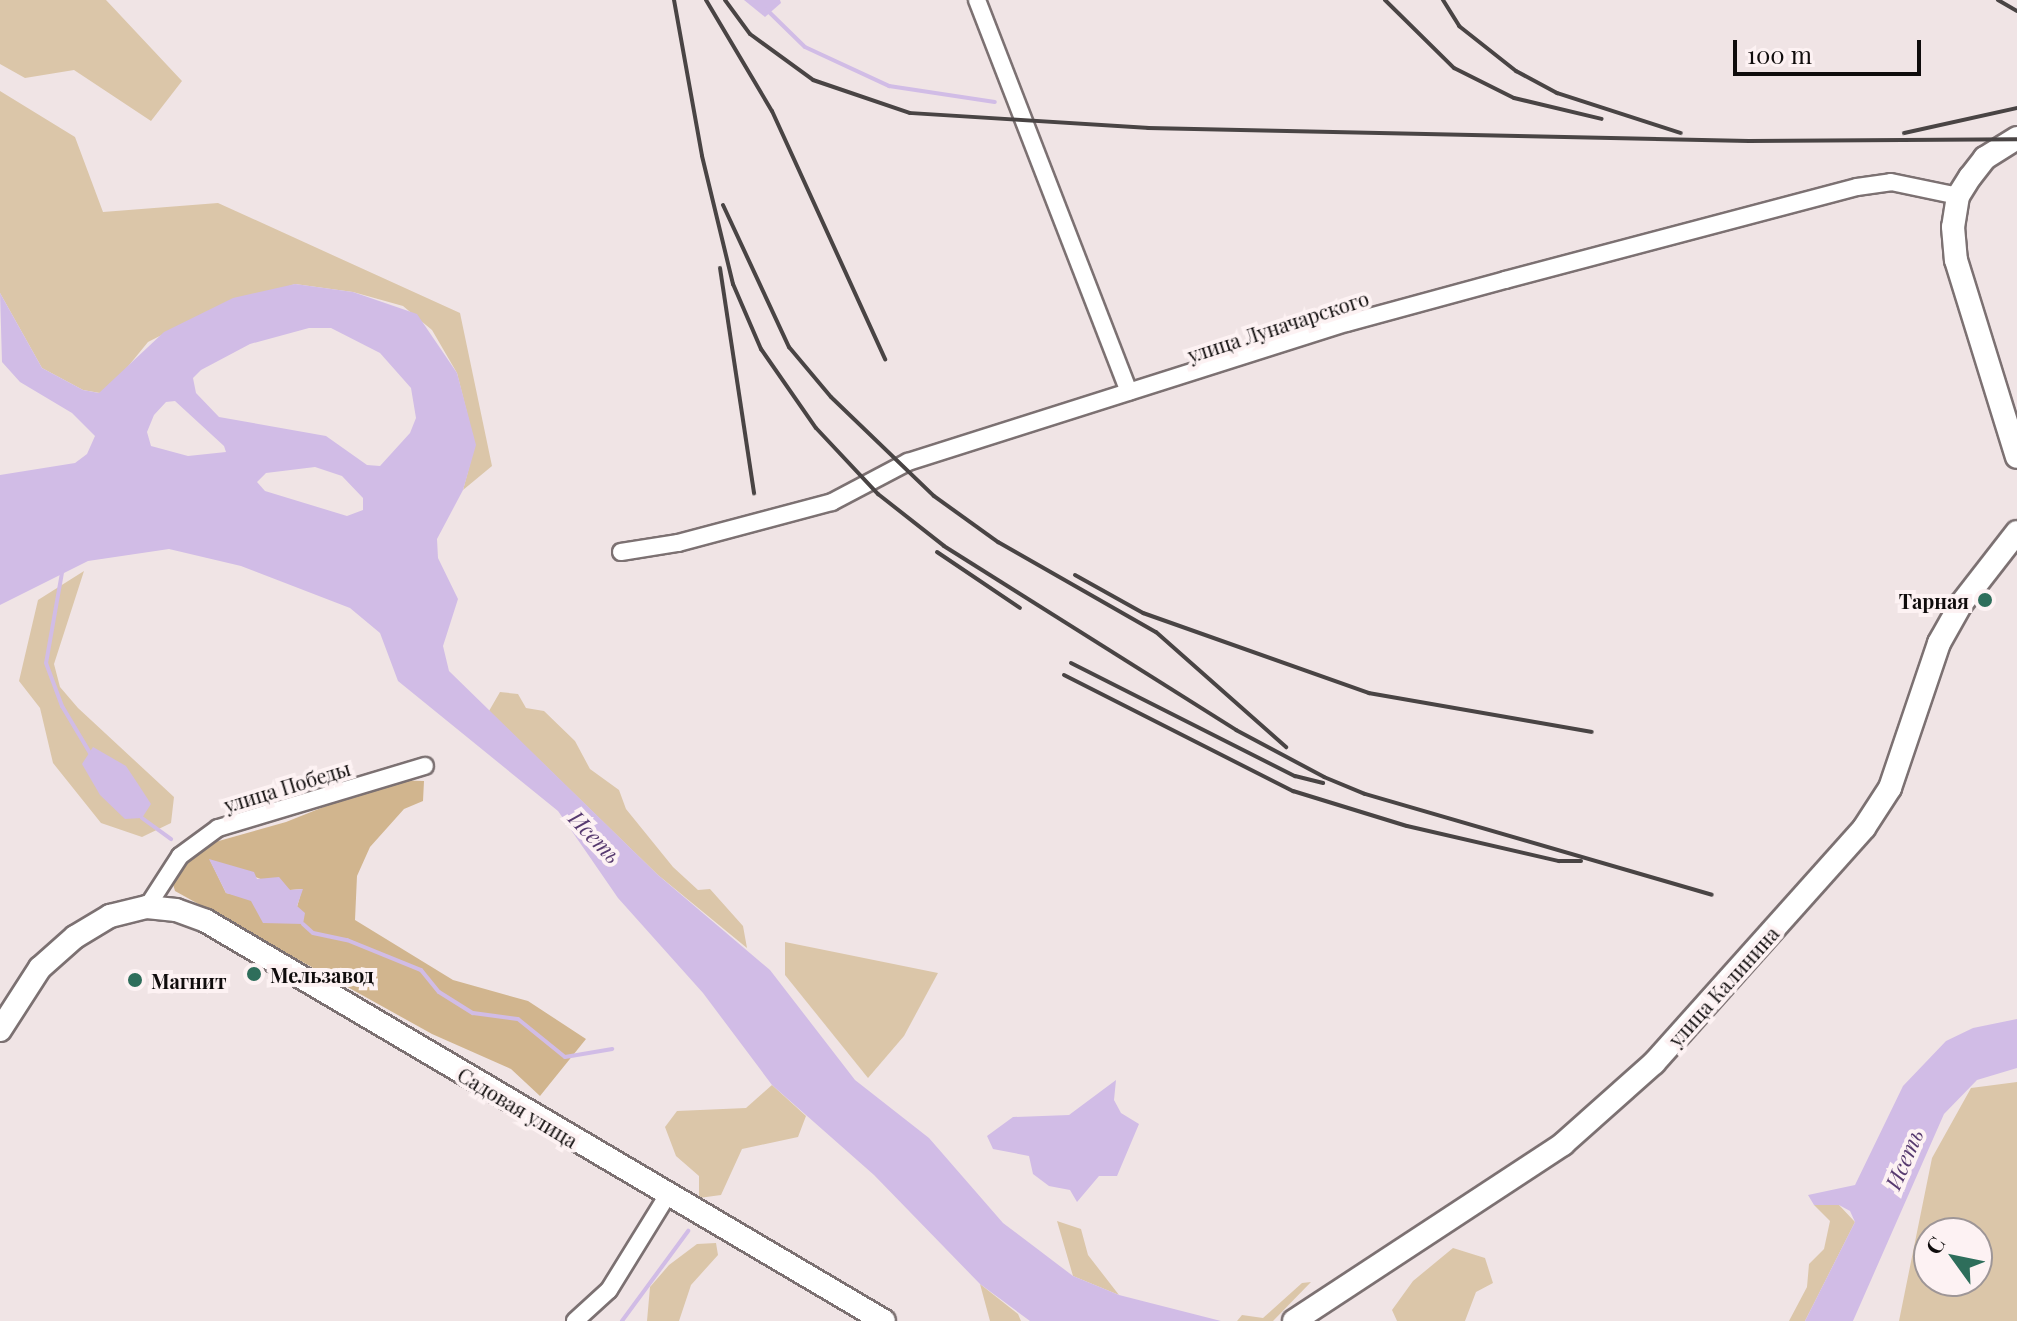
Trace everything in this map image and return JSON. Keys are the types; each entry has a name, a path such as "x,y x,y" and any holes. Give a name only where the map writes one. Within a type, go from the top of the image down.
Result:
{"main road":[{"path":"2017,138 1985,158 1958,196 1953,227 1956,260 2017,457"},
{"name":"улица Калинина","path":"1294,1321 1563,1144 1654,1063 1864,828 1890,788 1939,643 1961,604 2017,532"},
{"path":"0,1030 40,968 75,937 110,916 147,907"},
{"name":"Садовая улица","path":"147,907 206,921 667,1196 884,1321"}],"street":[{"path":"977,0 1129,392"},
{"name":"улица Луначарского","path":"621,552 678,543 832,502 908,462 1347,323 1857,187 1891,182 1958,196"},
{"name":"улица Победы","path":"147,907 180,856 218,828 425,766"},
{"path":"575,1321 609,1290 667,1196"}],"shaded area":[{"path":"0,0 106,0 182,81 151,121 74,70 25,78 0,64"},
{"path":"0,91 75,137 103,212 218,203 460,313 492,466 463,490 475,445 457,373 432,330 403,306 353,292 295,284 191,320 148,342 112,386 100,393 83,390 42,368 0,293"},
{"path":"84,571 54,664 60,687 78,708 174,797 171,823 142,837 101,823 53,763 40,708 19,681 38,600"},
{"path":"500,692 518,694 526,708 544,711 575,741 590,769 619,790 626,809 673,867 698,890 710,889 743,926 747,948 658,875 489,711"},
{"path":"391,780 424,781 423,801 404,809 370,847 357,876 355,920 453,980 528,1001 586,1039 540,1096 511,1069 432,1034 175,891 171,877 208,844 286,822","holes":["210,860 290,890 302,889 297,907 226,893"]},
{"path":"785,942 938,973 904,1036 868,1078 785,975"},
{"path":"2017,1082 2017,1321 1899,1321 1913,1252 1913,1297 1993,1297 1993,1217 1920,1217 1932,1158 1971,1088"},
{"path":"772,1085 806,1116 798,1137 742,1149 721,1195 699,1198 699,1176 676,1156 665,1127 677,1111 746,1108"},
{"path":"1814,1205 1839,1205 1855,1222 1805,1321 1789,1321 1807,1287 1809,1264 1824,1249 1830,1221"},
{"path":"1057,1221 1081,1229 1088,1255 1119,1295 1073,1276"},
{"path":"716,1243 718,1255 691,1285 679,1321 647,1321 650,1287 669,1265 697,1244"},
{"path":"1453,1248 1485,1258 1493,1283 1476,1292 1465,1321 1397,1321 1392,1310 1413,1281"},
{"path":"1311,1282 1273,1321 1237,1321 1242,1315 1263,1318 1302,1283"},
{"path":"980,1284 1018,1314 1021,1321 990,1321"}],"water":[{"path":"744,0 780,0 781,3 765,17"},
{"name":"Исеть","path":"295,284 353,292 417,314 457,373 476,445 463,490 437,539 438,558 458,599 443,646 449,671 658,875 770,970 855,1080 929,1138 1003,1223 1073,1276 1119,1295 1221,1321 1030,1321 980,1284 874,1175 772,1085 703,993 618,898 558,811 398,681 380,633 350,608 241,566 169,549 88,561 0,605 0,475 75,463 87,454 95,436 72,413 20,382 2,362 0,293 42,368 83,390 99,393 164,332 233,298","holes":["309,328 331,328 380,353 411,388 416,418 410,433 380,466 367,465 326,436 219,417 196,393 193,378 201,370 250,344","175,401 224,446 226,452 188,456 151,446 147,432 154,415 166,402","315,467 342,476 363,498 363,510 347,516 265,491 257,482 266,473"]},
{"path":"93,747 126,766 151,804 142,818 125,819 100,795 82,764"},
{"path":"209,859 254,872 257,879 279,877 290,890 303,889 297,906 305,913 303,924 263,923 251,901 226,893"},
{"name":"Исеть","path":"2017,1019 2017,1068 1977,1080 1944,1114 1853,1321 1805,1321 1855,1222 1850,1211 1839,1205 1814,1205 1808,1195 1855,1185 1903,1086 1946,1041 1973,1028"},
{"path":"1116,1080 1114,1100 1121,1113 1139,1124 1117,1176 1099,1176 1077,1202 1070,1190 1049,1186 1033,1174 1029,1156 993,1149 987,1136 1013,1117 1069,1115"}],"waterway":[{"path":"766,9 805,47 889,86 995,102"},
{"path":"63,567 46,663 62,706 90,753"},
{"path":"142,818 171,839"},
{"path":"303,924 313,933 347,940 421,970 439,992 473,1013 518,1019 565,1057 612,1049"},
{"path":"622,1321 688,1231"}],"railway":[{"path":"674,0 702,156 733,284 761,349 816,428 878,494 944,546 1236,730 1324,777 1365,794 1712,895"},
{"path":"706,0 772,111 885,359"},
{"path":"725,0 750,34 813,80 910,113 1148,128 1749,141 2017,139"},
{"path":"1385,0 1454,68 1514,98 1602,119"},
{"path":"1443,0 1459,26 1516,71 1557,93 1681,133"},
{"path":"1998,0 2017,11"},
{"path":"1904,133 2017,108"},
{"path":"723,205 789,347 831,397 934,496 998,542 1156,632 1286,747"},
{"path":"720,268 754,493"},
{"path":"937,552 1020,608"},
{"path":"1075,575 1143,613 1369,693 1592,732"},
{"path":"1071,663 1295,776 1323,783"},
{"path":"1064,675 1293,791 1407,826 1559,861 1581,861"}],"place":[{"name":"Тарная","path":"1985,600"},
{"name":"Мельзавод","path":"254,974"},
{"name":"Магнит","path":"135,980"}]}
